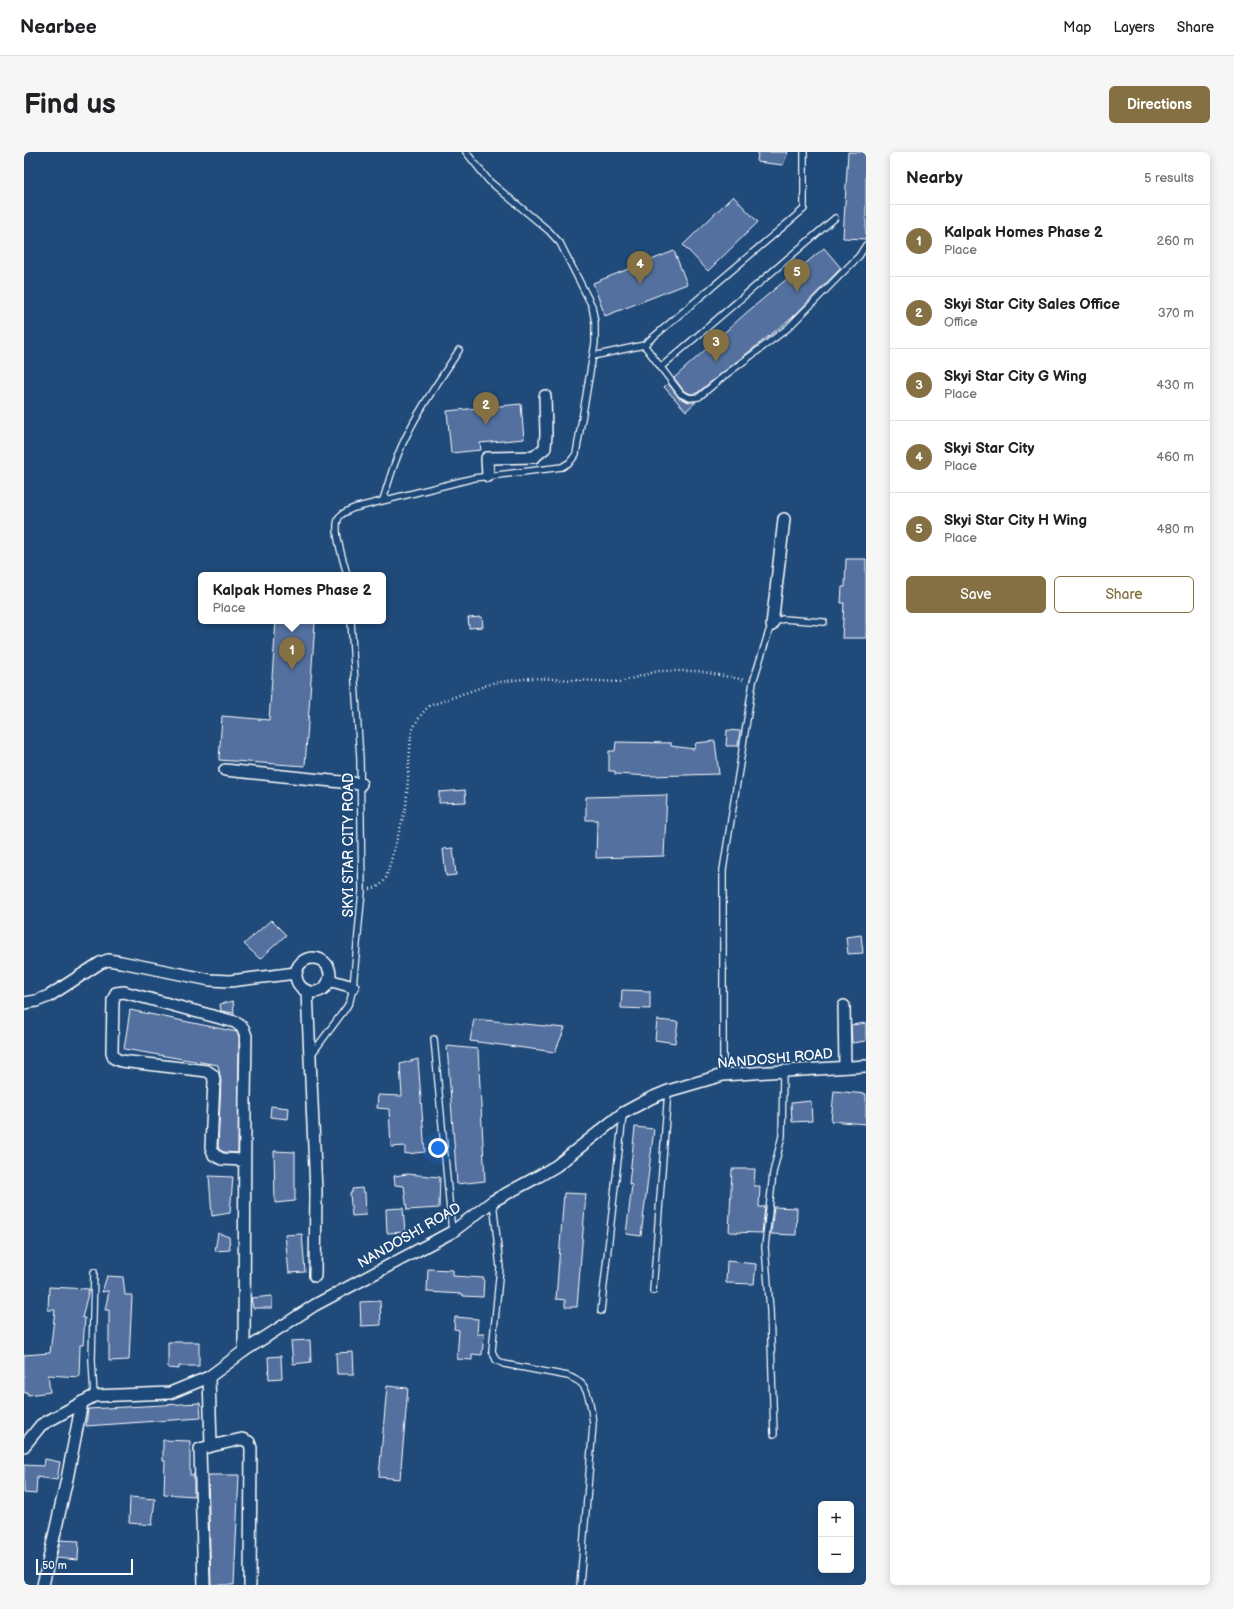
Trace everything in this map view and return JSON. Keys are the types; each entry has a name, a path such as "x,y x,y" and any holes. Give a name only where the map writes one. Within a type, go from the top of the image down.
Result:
{"street":[{"path":"488,476 487,458 534,457 545,448 545,396"},
{"path":"772,625 784,519"},
{"path":"224,770 361,784"},
{"path":"317,958 326,964 330,974 327,985 318,991 307,991 298,984 296,973 298,967 306,959 317,958"},
{"path":"24,1003 36,1001 49,996 91,968 108,960 210,980 230,981 296,973"},
{"path":"329,980 353,987"},
{"path":"307,991 316,1192 315,1276"},
{"path":"244,1160 222,1159 214,1155 211,1147 213,1075 207,1071 121,1061 114,1058 112,1052 113,1000 116,993 124,992 235,1022 243,1028 246,1036 244,1160 244,1351"},
{"path":"844,1006 845,1067"},
{"name":"NANDOSHI ROAD","path":"24,1446 41,1426 94,1396 170,1393 208,1377 244,1351 315,1305 452,1232 493,1201 556,1166 623,1114 651,1098 668,1091 723,1075 748,1072 783,1072 866,1066"},
{"path":"208,1377 211,1446"},
{"path":"42,1585 67,1479 82,1402"},
{"path":"204,1585 200,1449 242,1439 249,1442 250,1448 250,1585"}],"lane":[{"path":"346,572 336,526 339,517 345,512 354,508 456,482 488,476 562,467 570,462 576,454 593,356 595,322 592,306 560,243 549,231 489,181 466,152"},
{"path":"593,356 644,345 804,209 804,152"},
{"path":"661,367 835,218"},
{"path":"644,345 681,394 690,398 699,397 724,376 788,328 859,256 866,245"},
{"path":"384,500 392,470 408,432 431,392 459,350"},
{"path":"723,1075 723,870 753,682 772,625 776,621 783,619 824,622"},
{"name":"SKYI STAR CITY ROAD","path":"310,1056 346,1008 350,1001 353,987 362,891 360,751 351,624"},
{"path":"434,1039 452,1232"},
{"path":"774,1434 770,1310 765,1247 773,1173 782,1136 783,1072"},
{"path":"653,1291 668,1091"},
{"path":"601,1311 623,1114"},
{"path":"493,1201 500,1268 492,1351 496,1360 504,1364 568,1376 578,1380 585,1387 592,1413 593,1425 580,1585"},
{"path":"94,1272 92,1360 94,1396"}],"path":[{"path":"362,891 379,886 384,883 386,878 406,807 411,735 413,728 422,713 429,706 493,683 531,678 620,682 658,671 698,671 753,682"}],"building":[{"path":"758,152 788,152 783,165 757,162"},
{"path":"848,152 866,152 866,239 843,238"},
{"path":"733,196 758,222 708,271 683,245"},
{"path":"824,248 841,268 793,317 697,393 691,394 684,391 674,378 746,313"},
{"path":"674,251 687,284 605,316 593,283"},
{"path":"668,383 679,398 689,402 696,402 686,411 664,387"},
{"path":"521,404 524,439 480,443 481,450 451,453 447,411"},
{"path":"846,559 866,559 866,638 842,638 844,603 841,603 842,587 845,587"},
{"path":"482,617 483,627 469,628 468,618"},
{"path":"276,624 315,624 305,766 219,760 222,716 269,720"},
{"path":"727,730 740,731 738,746 726,746"},
{"path":"715,741 719,774 651,776 615,774 615,771 609,771 609,751 615,751 616,742 671,743 671,746 694,749 696,743"},
{"path":"465,790 466,802 439,803 439,792"},
{"path":"667,795 664,856 596,858 597,820 586,820 586,797"},
{"path":"453,848 456,875 446,876 443,849"},
{"path":"271,920 286,935 260,959 244,944"},
{"path":"861,935 863,953 848,954 846,937"},
{"path":"622,990 650,991 650,1009 621,1008"},
{"path":"233,1001 234,1013 221,1011 220,1004"},
{"path":"130,1010 237,1032 239,1037 238,1153 224,1152 218,1147 221,1081 218,1065 124,1049"},
{"path":"474,1019 565,1028 555,1052 470,1041"},
{"path":"657,1020 678,1022 675,1043 655,1040"},
{"path":"866,1023 866,1041 852,1043 851,1025"},
{"path":"447,1046 478,1049 485,1181 457,1184"},
{"path":"418,1059 425,1152 405,1154 405,1146 391,1147 389,1109 377,1108 378,1095 402,1096 400,1064"},
{"path":"834,1091 866,1094 866,1124 831,1121"},
{"path":"811,1101 812,1121 792,1122 791,1103"},
{"path":"271,1106 289,1108 288,1119 270,1117"},
{"path":"635,1127 654,1129 641,1236 626,1234 632,1185 629,1184"},
{"path":"274,1151 295,1152 295,1201 275,1203"},
{"path":"732,1169 755,1169 754,1186 760,1186 759,1207 765,1207 762,1233 729,1232"},
{"path":"407,1174 440,1177 439,1208 407,1210 404,1186 395,1185 394,1176"},
{"path":"209,1176 233,1177 230,1213 212,1216"},
{"path":"362,1188 363,1192 365,1192 366,1215 352,1216 350,1193 352,1193 352,1189"},
{"path":"564,1193 586,1194 577,1307 565,1307 565,1300 556,1299"},
{"path":"774,1207 797,1208 796,1235 771,1234"},
{"path":"403,1208 405,1232 387,1233 386,1209"},
{"path":"218,1233 229,1237 230,1250 215,1251"},
{"path":"302,1234 305,1272 289,1273 285,1235"},
{"path":"727,1261 756,1264 754,1284 726,1283"},
{"path":"428,1269 453,1270 453,1276 484,1278 483,1297 463,1296 463,1294 427,1292"},
{"path":"107,1276 123,1277 125,1295 132,1295 129,1360 109,1361 109,1310 105,1310 109,1291 102,1292"},
{"path":"49,1287 89,1289 82,1318 85,1318 83,1345 80,1345 79,1377 48,1375 50,1392 28,1395 27,1392 24,1393 24,1355 50,1353 55,1310 48,1310"},
{"path":"272,1296 272,1308 253,1308 251,1298"},
{"path":"380,1301 381,1325 361,1326 360,1302"},
{"path":"455,1317 478,1319 477,1334 484,1334 482,1355 472,1354 472,1360 457,1359 459,1330 454,1329"},
{"path":"310,1340 311,1362 293,1364 291,1341"},
{"path":"168,1342 199,1342 199,1366 179,1366 179,1369 168,1368"},
{"path":"353,1352 354,1374 337,1374 336,1353"},
{"path":"281,1356 282,1378 269,1379 268,1357"},
{"path":"387,1386 408,1388 400,1479 379,1477"},
{"path":"200,1403 201,1418 86,1426 88,1409"},
{"path":"163,1440 190,1441 190,1475 194,1475 194,1496 164,1494 165,1461 163,1461"},
{"path":"45,1459 60,1462 57,1480 37,1477 36,1494 24,1493 24,1465 44,1466"},
{"path":"208,1475 239,1475 234,1585 211,1585"},
{"path":"130,1497 155,1499 152,1525 129,1523"},
{"path":"60,1540 79,1541 78,1560 56,1558"}],"place":[{"name":"Skyi Star City","path":"640,284"},
{"name":"Skyi Star City H Wing","path":"797,292"},
{"name":"Skyi Star City G Wing","path":"716,362"},
{"name":"Skyi Star City Sales Office","path":"486,425"},
{"name":"Kalpak Homes Phase 2","path":"292,670"}]}
